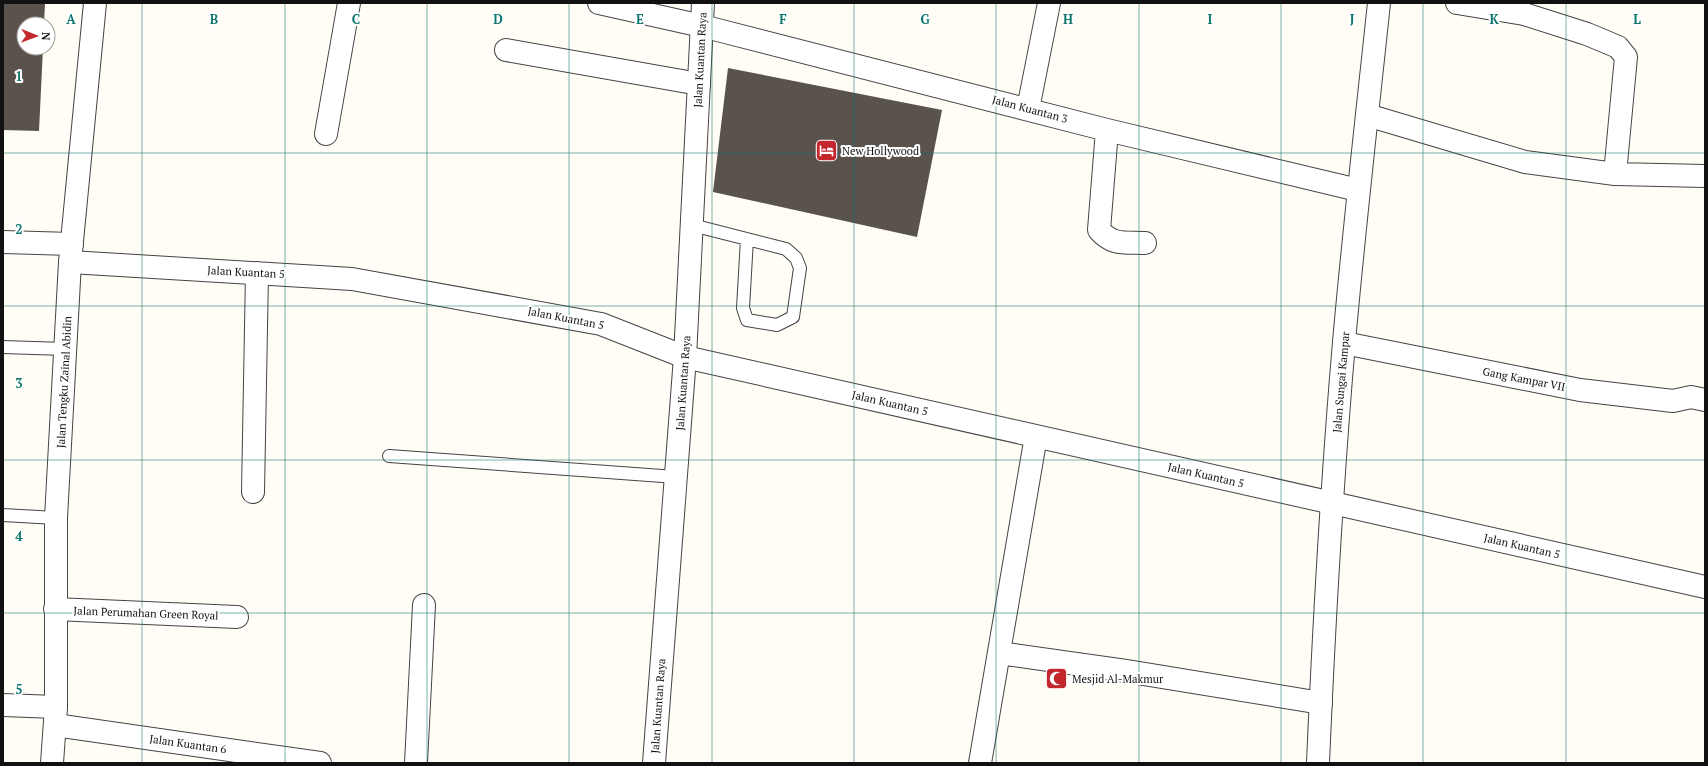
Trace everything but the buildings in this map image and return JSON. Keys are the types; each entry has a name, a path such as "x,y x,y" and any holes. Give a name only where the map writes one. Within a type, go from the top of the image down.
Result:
{"street":[{"name":"Jalan Tengku Zainal Abidin","path":"52,763 56,716 56,518 65,349 71,253 95,3"},
{"path":"326,134 349,3"},
{"name":"Jalan Kuantan 3","path":"599,3 702,26 1107,130 1358,190"},
{"name":"Jalan Kuantan Raya","path":"654,763 685,357 703,3"},
{"path":"1028,109 1049,3"},
{"name":"Jalan Sungai Kampar","path":"1318,763 1331,503 1358,190 1379,3"},
{"path":"1457,3 1524,14 1587,34 1618,47 1626,57 1615,174"},
{"path":"506,50 699,84"},
{"path":"1367,115 1525,162 1615,174 1705,176"},
{"path":"1107,130 1099,230 1106,238 1116,242 1145,242"},
{"name":"Jalan Kuantan 5","path":"3,242 71,253 257,272 352,279 601,324 685,357 1705,587"},
{"path":"253,492 257,272"},
{"name":"Gang Kampar VII","path":"1344,343 1580,390 1673,401 1691,397 1705,400"},
{"path":"980,763 1036,436"},
{"path":"416,763 424,605"},
{"name":"Jalan Perumahan Green Royal","path":"55,609 237,617"},
{"path":"999,653 1126,671 1321,703"},
{"name":"Jalan Kuantan 6","path":"3,705 56,716 320,763"}],"lane":[{"path":"692,225 746,239 786,250 796,258 800,268 793,317 777,325 747,320 743,308 746,239"},
{"path":"3,347 65,349"},
{"path":"389,456 676,477"},
{"path":"3,515 56,518"}],"place":[{"name":"New Hollywood","path":"826,151"},
{"name":"Mesjid Al-Makmur","path":"1057,679"}]}
